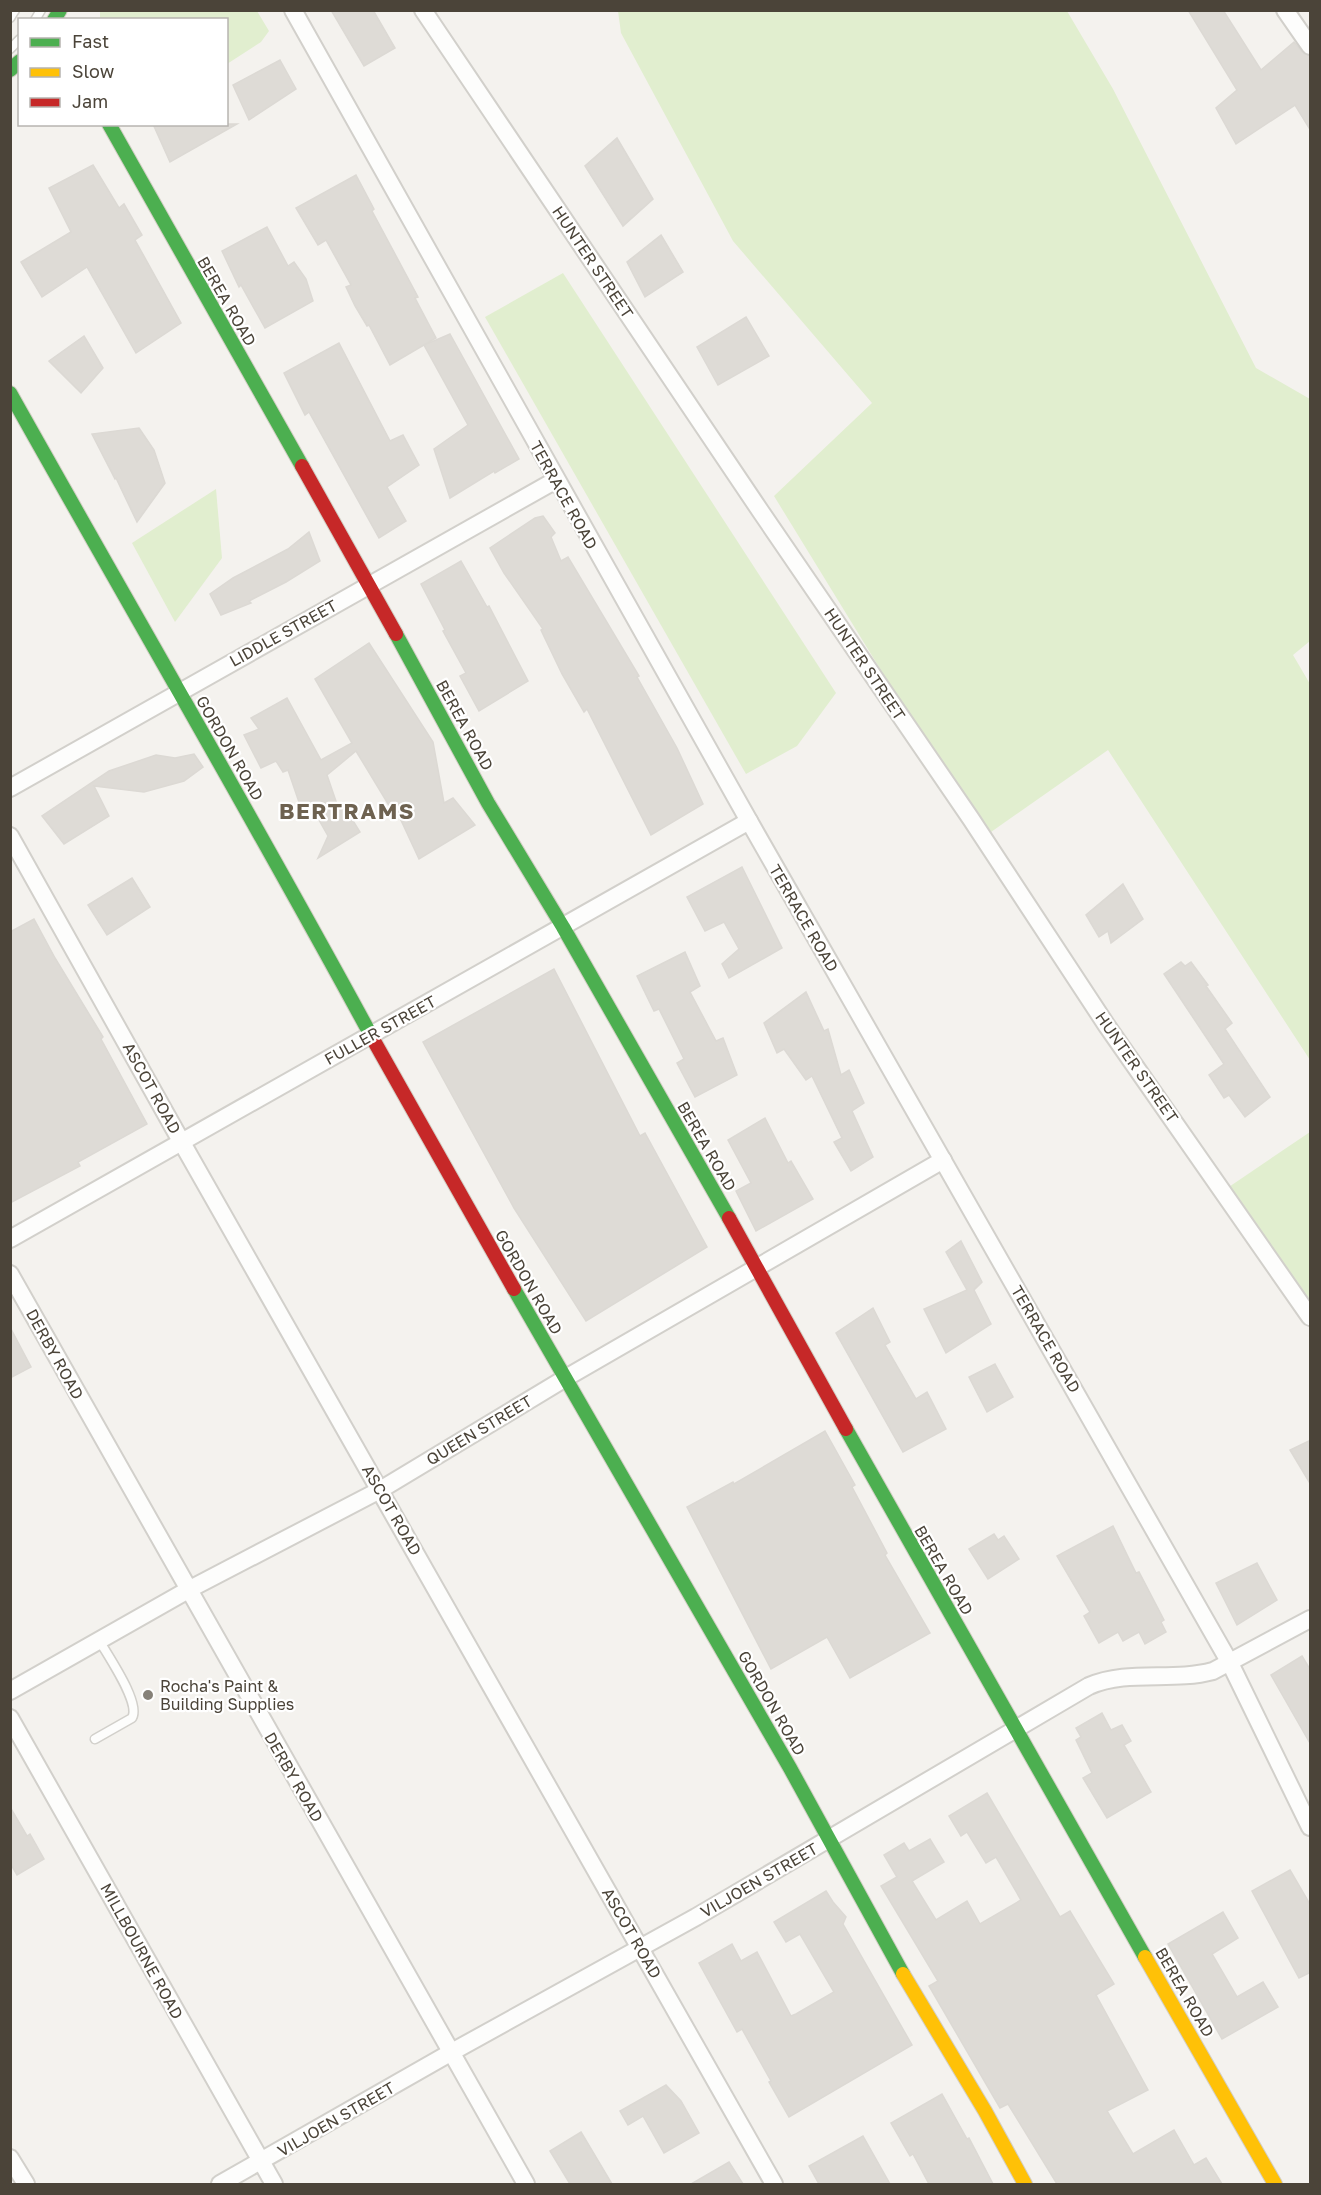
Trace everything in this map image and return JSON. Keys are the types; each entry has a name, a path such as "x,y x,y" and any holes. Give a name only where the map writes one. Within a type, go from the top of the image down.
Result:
{"street":[{"name":"TERRACE ROAD","path":"293,10 749,821 1230,1663 1311,1827"},
{"name":"HUNTER STREET","path":"423,10 760,512 978,828 1107,1026 1311,1317"},
{"path":"1285,10 1311,46"},
{"name":"BEREA ROAD","path":"110,126 369,585 488,803 563,927 758,1268 891,1511 1275,2184"},
{"name":"GORDON ROAD","path":"10,393 289,884 371,1036 564,1379 612,1457 893,1956 985,2111 1025,2184"},
{"name":"LIDDLE STREET","path":"10,788 556,480"},
{"name":"FULLER STREET","path":"10,1239 749,821"},
{"name":"ASCOT ROAD","path":"10,836 774,2184"},
{"name":"QUEEN STREET","path":"10,1691 188,1590 380,1490 564,1379 944,1160"},
{"name":"DERBY ROAD","path":"10,1275 526,2184"},
{"name":"VILJOEN STREET","path":"220,2184 640,1948 1089,1686 1116,1677 1195,1676 1213,1671 1311,1619"},
{"name":"MILLBOURNE ROAD","path":"10,1718 274,2184"},
{"path":"10,2158 26,2184"}],"lane":[{"path":"10,18 15,10"},
{"path":"94,1739 132,1718 135,1714 133,1700 99,1640"}],"green space":[{"path":"100,11 257,11 269,31 261,42 228,63 228,18 100,18"},
{"path":"618,11 1067,11 1113,89 1256,368 1310,399 1310,641 1293,655 1310,684 1310,1060 1108,750 991,832 909,716 774,496 872,403 733,241 621,33"},
{"path":"563,273 836,693 797,746 746,774 485,317"},
{"path":"216,489 222,558 175,622 132,543"},
{"path":"1310,1132 1310,1317 1220,1193"}],"building":[{"path":"331,10 373,10 395,48 364,66"},
{"path":"1188,10 1223,10 1261,70 1294,42 1302,52 1311,56 1311,131 1295,105 1236,144 1216,108 1237,90"},
{"path":"280,60 296,89 249,120 233,85"},
{"path":"237,124 170,162 154,126"},
{"path":"617,138 653,199 623,226 585,166"},
{"path":"93,165 119,208 124,204 142,235 135,240 181,323 136,353 87,267 42,297 21,262 71,232 49,188"},
{"path":"356,175 374,209 372,211 418,297 415,298 436,338 390,365 369,325 367,326 355,306 346,287 351,285 326,240 318,245 296,208"},
{"path":"267,227 288,266 294,262 306,279 313,301 265,328 241,285 239,287 222,251"},
{"path":"661,235 683,272 645,297 627,262"},
{"path":"746,317 769,356 718,385 697,347"},
{"path":"450,334 519,459 495,473 494,471 450,498 434,449 468,425 424,345"},
{"path":"84,336 103,368 81,393 49,361"},
{"path":"339,343 390,441 403,435 419,465 387,487 406,521 379,538 309,412 305,415 284,373"},
{"path":"139,428 154,450 165,483 137,522 92,434"},
{"path":"543,516 555,533 551,537 561,561 568,557 639,676 637,677 677,748 703,804 651,835 587,709 584,712 562,674 541,630 543,629 504,573 490,548 535,518"},
{"path":"309,532 320,561 249,601 251,603 221,615 210,594 233,578 288,549"},
{"path":"461,561 487,607 489,606 528,681 479,711 460,676 466,673 421,584"},
{"path":"369,643 433,742 444,803 453,798 475,825 419,859 399,816 396,817 356,751 327,775 339,810 344,806 360,832 318,858 328,836 311,806 302,811 288,770 283,772 276,761 261,768 244,735 259,729 251,718 287,698 321,760 352,743 315,679"},
{"path":"194,754 203,767 184,781 144,792 94,786 109,816 64,844 42,816 109,771 156,755 175,758"},
{"path":"742,867 782,948 729,978 722,964 739,949 724,922 705,931 687,897"},
{"path":"132,878 150,907 107,935 88,905"},
{"path":"1123,884 1143,919 1111,943 1108,931 1099,937 1086,915"},
{"path":"34,919 103,1037 101,1039 147,1124 78,1162 80,1166 10,1203 10,932"},
{"path":"685,952 700,986 690,992 716,1041 723,1038 737,1075 695,1097 677,1063 684,1059 659,1009 654,1011 637,976"},
{"path":"1181,962 1185,966 1191,962 1208,985 1206,986 1232,1023 1225,1029 1270,1097 1245,1117 1229,1095 1224,1098 1209,1075 1224,1064 1164,974"},
{"path":"554,969 640,1136 645,1133 707,1247 586,1321 514,1208 423,1042"},
{"path":"806,992 824,1031 828,1029 841,1075 849,1070 864,1103 852,1111 873,1157 851,1171 834,1142 842,1138 812,1076 806,1080 784,1049 777,1053 764,1023"},
{"path":"765,1118 788,1163 791,1161 813,1199 756,1231 736,1191 751,1183 728,1140"},
{"path":"961,1241 982,1282 974,1290 991,1324 946,1353 924,1309 967,1290 946,1252"},
{"path":"873,1308 890,1342 885,1345 916,1399 927,1392 946,1429 903,1452 836,1333"},
{"path":"10,1327 31,1367 10,1378"},
{"path":"995,1364 1013,1397 987,1412 969,1377"},
{"path":"825,1431 855,1485 852,1487 887,1553 885,1555 930,1633 850,1678 827,1637 771,1669 687,1507 733,1482 734,1484"},
{"path":"1311,1440 1311,1485 1290,1450"},
{"path":"1113,1526 1136,1573 1139,1572 1164,1620 1161,1622 1166,1632 1145,1644 1139,1632 1123,1641 1118,1632 1099,1643 1084,1616 1090,1612 1057,1556"},
{"path":"994,1534 998,1540 1004,1536 1019,1559 988,1579 969,1549"},
{"path":"1257,1563 1277,1600 1237,1625 1216,1583"},
{"path":"1302,1656 1311,1671 1311,1745 1271,1675"},
{"path":"1102,1713 1111,1730 1122,1725 1131,1741 1124,1745 1151,1792 1107,1818 1083,1778 1092,1773 1076,1740 1081,1737 1076,1728"},
{"path":"987,1793 1060,1917 1070,1911 1114,1984 1096,1995 1148,2090 1107,2111 1133,2154 1174,2130 1194,2165 1206,2158 1222,2184 1057,2184 1008,2104 1000,2108 929,1986 938,1981 881,1886 897,1877 884,1855 904,1843 909,1851 930,1839 944,1862 912,1881 936,1920 967,1901 980,1924 1021,1900 996,1857 986,1863 967,1832 961,1836 949,1816"},
{"path":"10,1807 27,1836 30,1834 44,1859 17,1875 10,1863"},
{"path":"1290,1870 1311,1906 1311,1972 1299,1978 1252,1891"},
{"path":"826,1891 846,1917 843,1924 912,2045 789,2117 742,2029 737,2032 699,1963 732,1944 741,1961 757,1952 791,2016 796,2014 834,1992 800,1934 786,1942 774,1922"},
{"path":"1223,1912 1238,1938 1212,1954 1237,1997 1263,1982 1278,2007 1222,2039 1168,1944"},
{"path":"666,2085 681,2101 699,2133 664,2153 643,2116 628,2125 620,2111"},
{"path":"942,2094 993,2184 929,2184 913,2154 910,2156 891,2123"},
{"path":"581,2132 612,2184 570,2184 550,2151"},
{"path":"863,2136 890,2184 819,2184 809,2166"},
{"path":"729,2162 743,2184 691,2184"}],"traffic: fast":[{"path":"55,18 60,10"},
{"path":"10,70 18,63"},
{"path":"110,126 302,466"},
{"path":"10,393 374,1041"},
{"path":"396,634 488,803 563,927 729,1218"},
{"path":"514,1289 790,1768 903,1974"},
{"path":"846,1429 1145,1957"}],"traffic: slow":[{"path":"1145,1957 1275,2184"},
{"path":"903,1974 985,2111 1025,2184"}],"traffic: jam":[{"path":"302,466 396,634"},
{"path":"374,1041 514,1289"},
{"path":"729,1218 846,1429"}],"place":[{"name":"Rocha's Paint & Building Supplies","path":"148,1695"}],"district":[{"name":"BERTRAMS","path":"347,811"}]}
